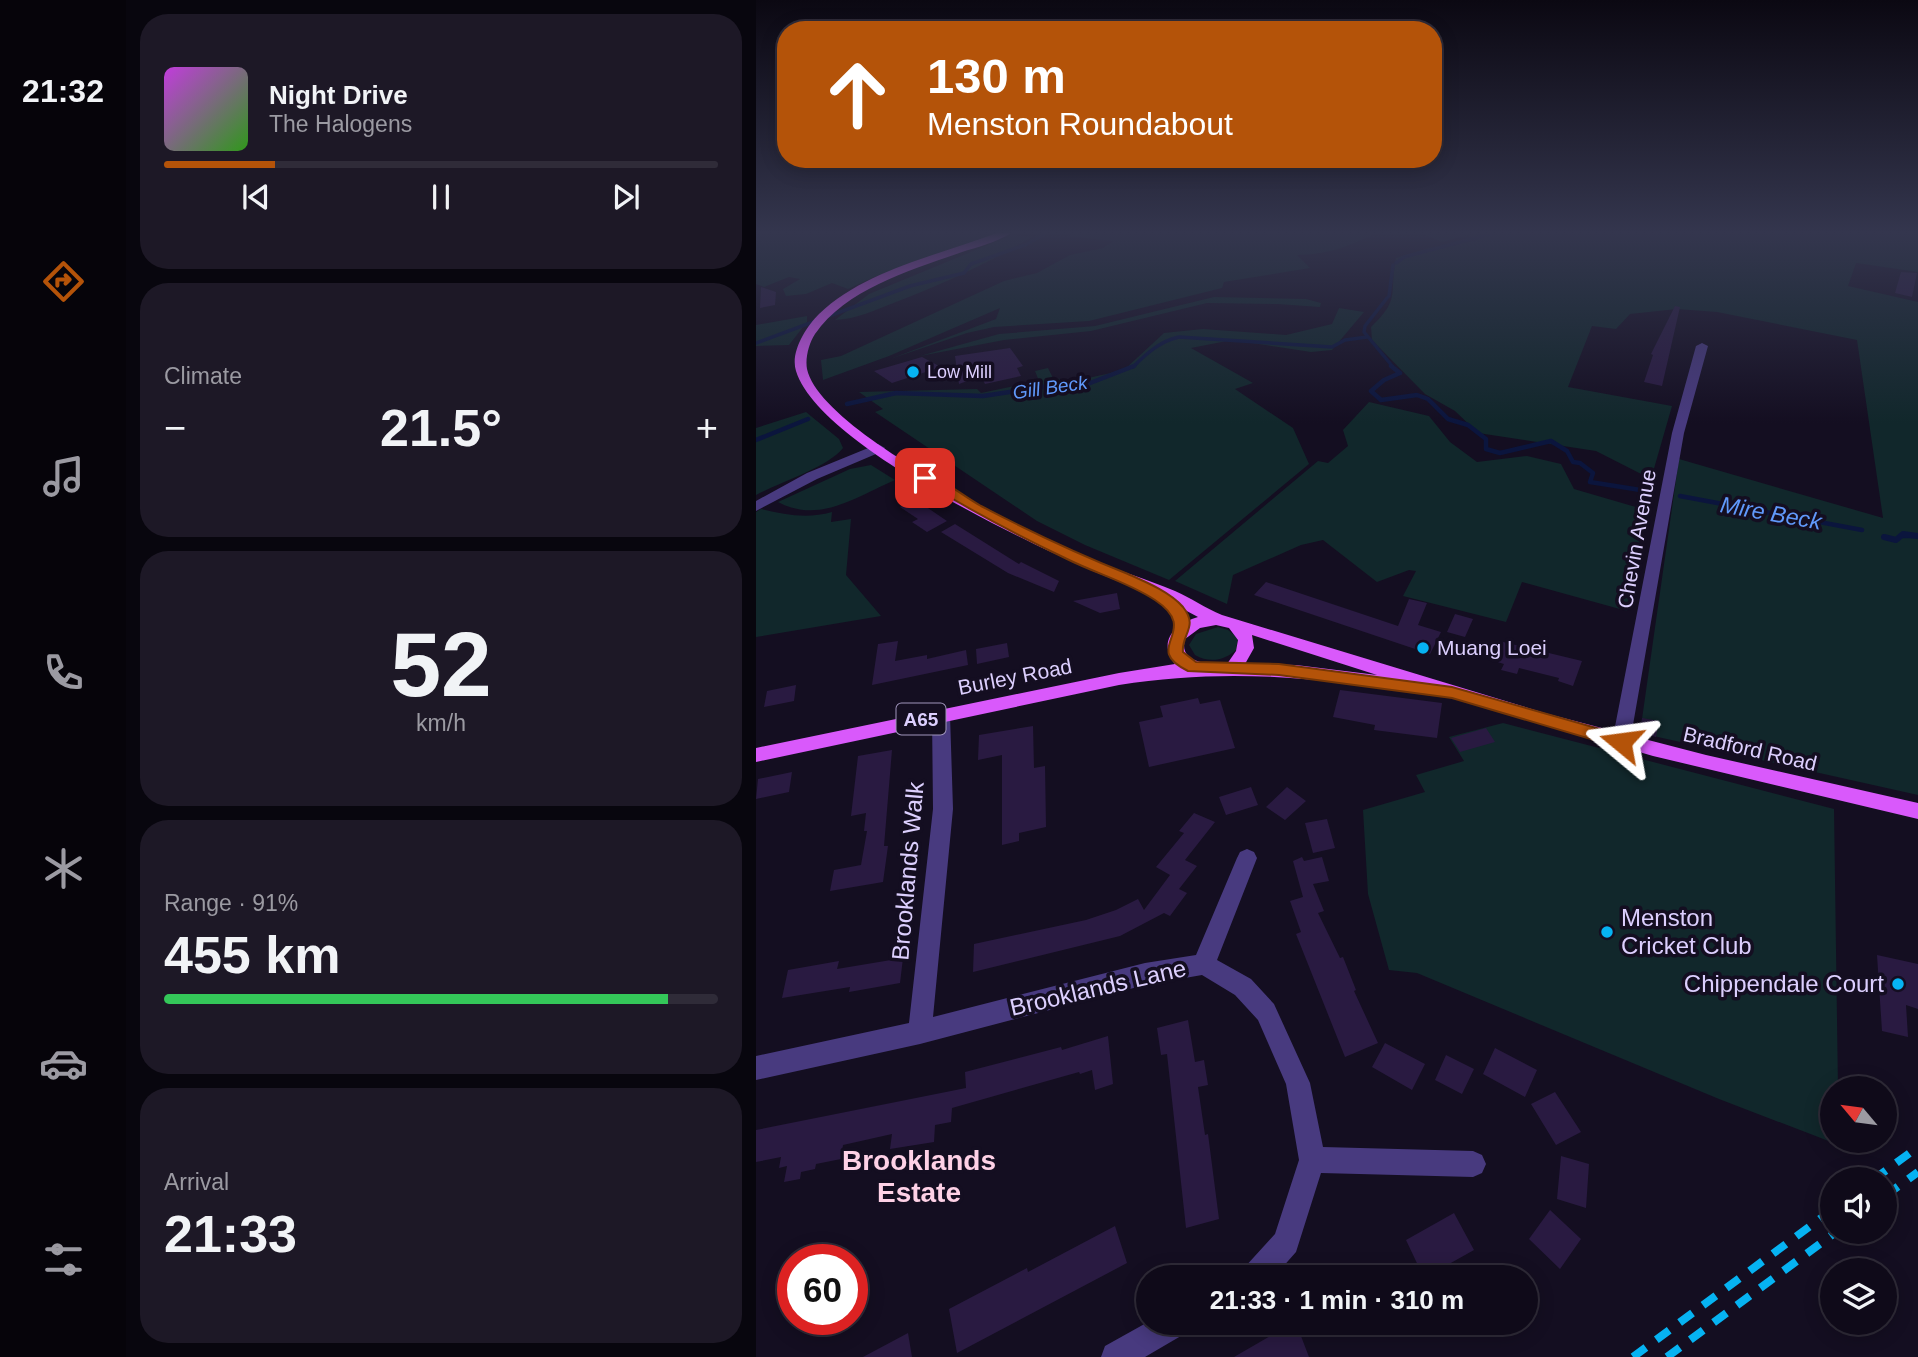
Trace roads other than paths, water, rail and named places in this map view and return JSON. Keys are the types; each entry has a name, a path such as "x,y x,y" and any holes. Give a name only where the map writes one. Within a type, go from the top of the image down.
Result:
{"main road":[{"path":"851,296 827,313 813,328 803,350 802,373 818,400 878,448 975,508 1075,558 1141,585 1177,610 1183,620 1178,638"},
{"name":"Bradford Road","path":"1141,585 1174,596 1223,621 1291,639 1452,693 1621,742 1918,811"},
{"name":"A65","path":"1223,621 1200,621 1178,638 1176,653 1183,662 1206,669 1233,669"},
{"path":"1223,621 1242,632 1246,640 1233,669"},
{"name":"Burley Road","path":"1119,679 1152,664 1178,638"},
{"name":"Burley Road","path":"756,755 1119,679 1174,670 1206,669"},
{"name":"Bradford Road","path":"1233,669 1331,675 1452,693"}],"street":[{"name":"Chevin Avenue","path":"1621,742 1678,433 1702,346"},
{"path":"756,507 812,476 878,448"},
{"name":"Brooklands Walk","path":"920,1032 943,809 941,715"},
{"path":"1203,964 1247,858"},
{"name":"Brooklands Lane","path":"756,1068 920,1032 1145,974 1203,964 1243,987 1266,1012 1298,1083 1312,1160 1286,1242 1266,1265"},
{"path":"1312,1160 1473,1164"},
{"path":"1116,1357 1155,1335"}],"waterway":[{"name":"Gill Beck","path":"756,343 882,296"},
{"name":"Mire Beck","path":"1387,298 1365,326 1364,332 1393,367"},
{"name":"Gill Beck","path":"1133,367 1160,345 1179,337 1332,347 1345,340 1367,337"},
{"name":"Gill Beck","path":"847,404 896,393 983,396 1062,384 1085,385 1134,366"},
{"name":"Mire Beck","path":"1391,366 1400,373 1384,380 1371,391 1381,400 1417,395 1428,399 1448,419 1468,425 1486,439 1486,449 1500,453 1551,441 1567,451 1573,462 1580,463 1593,473 1590,482 1653,492"},
{"name":"Gill Beck","path":"756,440 808,419"},
{"name":"Mire Beck","path":"1680,496 1862,530"},
{"name":"Mire Beck","path":"1884,537 1896,540 1903,534 1918,536"},
{"name":"Mire Beck","path":"1901,536 1916,536"}],"railway":[{"path":"1891,1167 1918,1147"},
{"path":"1897,1187 1918,1172"},
{"path":"1633,1357 1820,1219"},
{"path":"1667,1357 1820,1244"}],"place":[{"name":"Low Mill","path":"913,372"},
{"name":"Muang Loei","path":"1423,648"},
{"name":"Menston Cricket Club","path":"1607,932"},
{"name":"Chippendale Court","path":"1898,984"}],"district":[{"name":"Brooklands Estate","path":"919,1176"}]}
